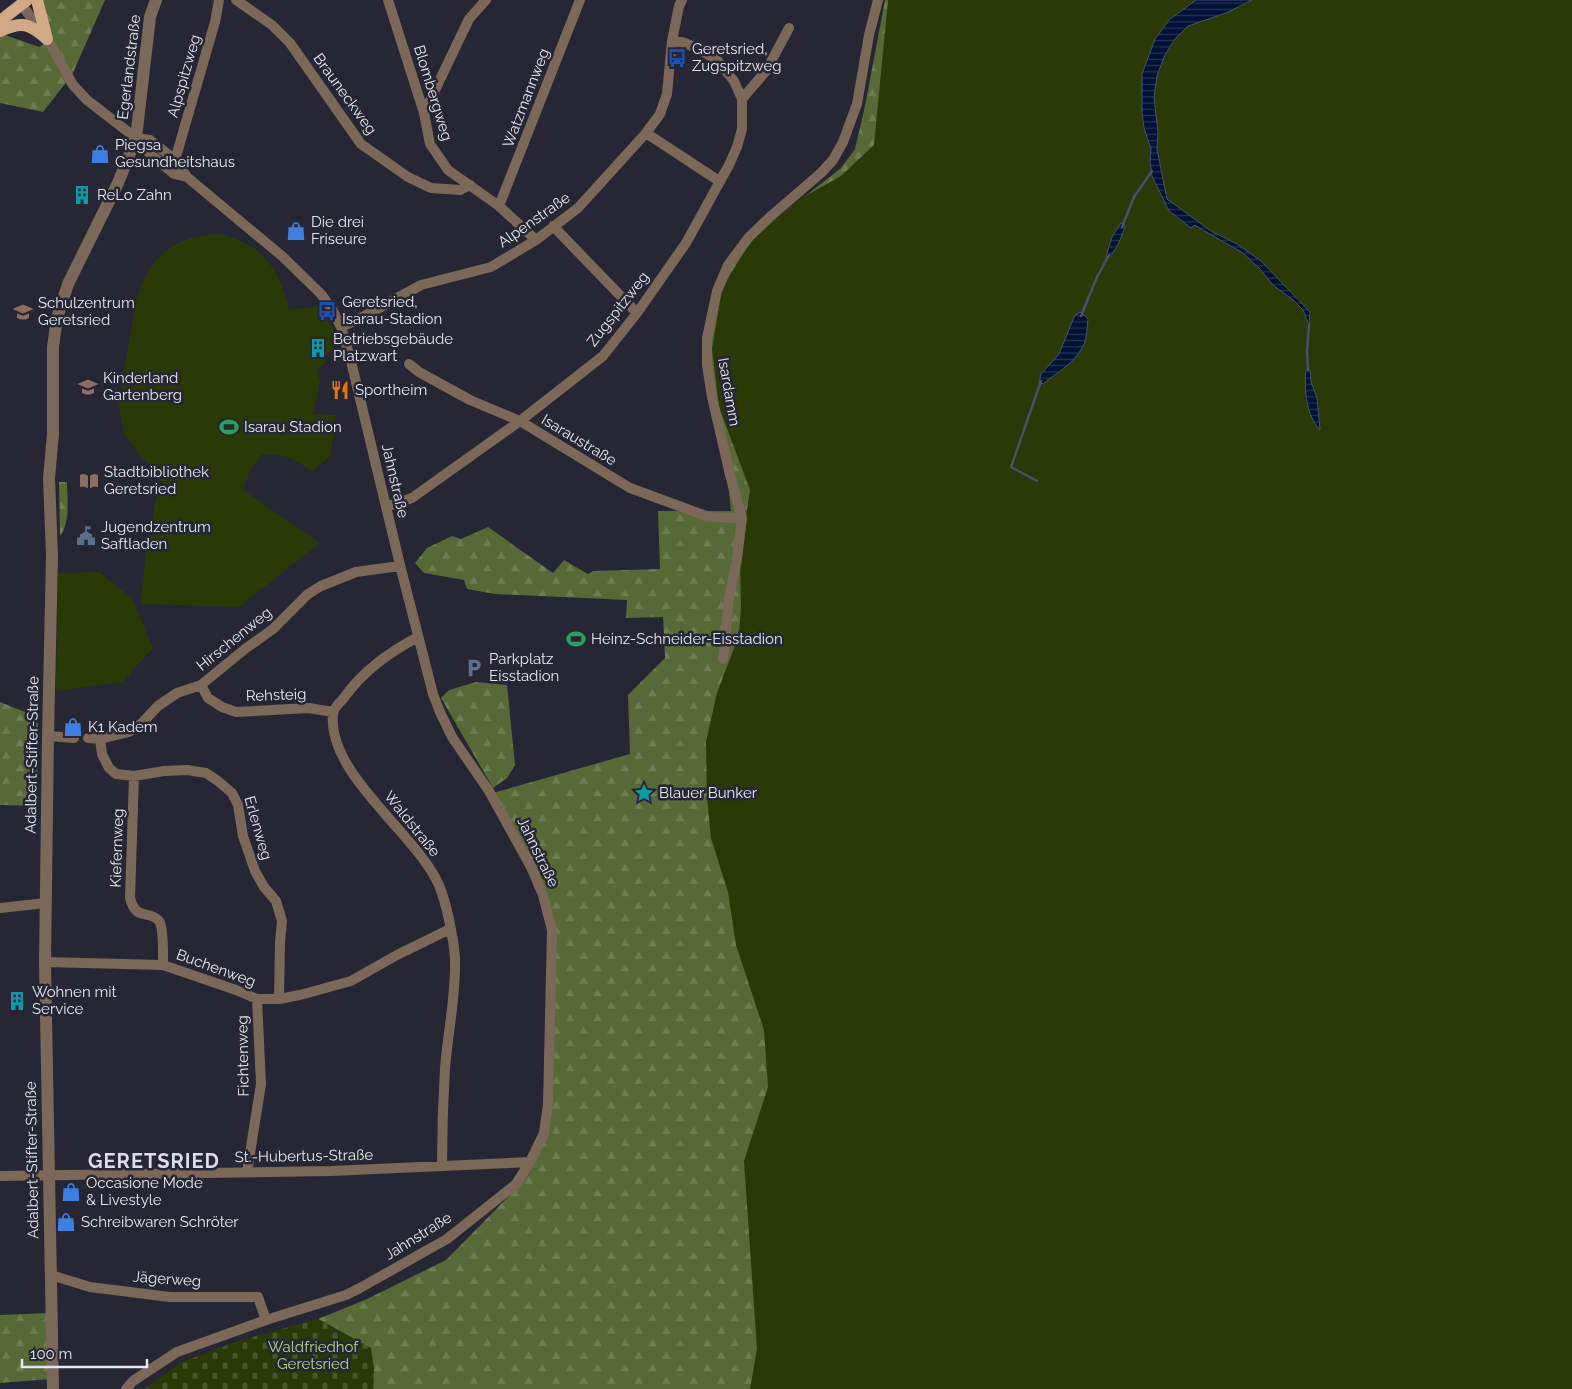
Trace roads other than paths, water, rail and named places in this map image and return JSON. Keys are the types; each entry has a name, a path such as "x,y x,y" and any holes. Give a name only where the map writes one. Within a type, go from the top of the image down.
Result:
{"main road":[{"path":"37,0 47,39"},
{"path":"0,21 24,2"},
{"path":"0,31 14,25 29,26 47,39"}],"street":[{"name":"Egerlandstraße","path":"136,138 150,17 156,0"},
{"name":"Alpspitzweg","path":"175,160 216,22 220,0"},
{"name":"Brauneckweg","path":"236,0 272,25 290,43 361,144 408,177 431,188 460,190 470,185"},
{"name":"Blombergweg","path":"388,0 424,113 430,144 448,170 499,206 536,240"},
{"path":"424,113 469,19 486,0"},
{"name":"Watzmannweg","path":"499,206 580,0"},
{"name":"Alpenstraße","path":"341,327 421,285 491,267 536,240 578,208 646,133 660,114 667,94 672,41 682,0"},
{"name":"Isardamm","path":"723,659 729,598 737,559 742,518 730,476 712,397 707,365 708,338 717,291 728,265 749,238 833,160 851,122 857,104 869,35 878,0"},
{"name":"Jahnstraße","path":"24,2 73,85 87,100 136,138 146,151 174,174 188,177"},
{"path":"742,99 766,71 789,28"},
{"name":"Zugspitzweg","path":"386,507 408,500 520,421 603,356 637,313 686,243 719,181 730,165 737,147 742,129 742,99 734,81 718,62 697,48 682,42 672,41"},
{"path":"646,133 719,181"},
{"name":"Jahnstraße","path":"126,1389 132,1381 177,1352 360,1288 447,1239 516,1184 530,1162 544,1133 548,1104 552,930 543,895 531,866 489,791 452,737 440,712 428,679 350,357 341,327 332,309 322,294 282,256 188,177 175,160 150,140 136,138"},
{"name":"Adalbert-Stifter-Straße","path":"54,1389 45,962 52,556 50,478 53,434 53,347 57,318 68,284 118,183 136,138"},
{"path":"553,226 637,313"},
{"name":"Isaraustraße","path":"409,364 470,400 520,421 630,488 709,517 742,518"},
{"name":"Hirschenweg","path":"88,738 100,739 129,732 142,723 158,706 177,693 201,685 272,629 308,594 320,586 356,572 400,566"},
{"path":"333,712 354,684 378,661 418,637"},
{"name":"Rehsteig","path":"201,685 208,698 222,707 236,712 309,708 333,712"},
{"name":"Waldstraße","path":"333,712 333,736 343,757 375,802 425,861 439,885 450,929 455,958 443,1100 442,1166"},
{"path":"48,736 74,738"},
{"name":"Erlenweg","path":"100,739 102,754 108,768 116,774 134,776 164,770 187,770 206,773 232,792 238,805 243,836 255,871 264,887 276,901 282,921 279,999"},
{"name":"Kiefernweg","path":"134,776 130,898 132,907 140,914 151,916 158,921 161,928 163,964"},
{"path":"0,908 46,903"},
{"name":"Buchenweg","path":"45,962 163,964 236,990 257,1000 279,999 351,981 397,955 450,929"},
{"name":"Fichtenweg","path":"247,1172 261,1084 257,1000"},
{"name":"St.-Hubertus-Straße","path":"0,1176 331,1171 530,1162"},
{"name":"Jägerweg","path":"51,1275 90,1287 170,1297 258,1297 266,1320"}],"water":[{"path":"1196,0 1252,0 1226,13 1188,26 1174,40 1164,57 1157,76 1154,97 1158,133 1157,149 1167,199 1211,231 1237,244 1261,261 1310,312 1309,325 1303,310 1273,285 1243,253 1194,225 1191,228 1169,211 1152,176 1151,149 1144,128 1142,113 1142,74 1155,39 1170,19"},
{"path":"1121,223 1125,226 1122,235 1108,258 1106,256 1112,237"},
{"path":"1081,312 1088,319 1087,333 1080,352 1070,363 1043,384 1039,382 1041,374 1059,354 1075,315"},
{"path":"1306,369 1310,370 1311,382 1317,398 1320,430 1309,410 1305,385"}],"waterway":[{"path":"1122,227 1134,197 1152,171"},
{"path":"1081,316 1097,277 1109,255"},
{"path":"1308,370 1309,325"},
{"path":"1037,481 1011,467 1041,381"}],"place":[{"name":"Geretsried, Zugspitzweg","path":"677,58"},
{"name":"Piegsa Gesundheitshaus","path":"100,154"},
{"name":"ReLo Zahn","path":"82,195"},
{"name":"Die drei Friseure","path":"296,231"},
{"name":"Geretsried, Isarau-Stadion","path":"327,311"},
{"name":"Schulzentrum Geretsried","path":"23,312"},
{"name":"Betriebsgebäude Platzwart","path":"318,348"},
{"name":"Kinderland Gartenberg","path":"88,387"},
{"name":"Sportheim","path":"340,390"},
{"name":"Isarau Stadion","path":"229,427"},
{"name":"Stadtbibliothek Geretsried","path":"89,481"},
{"name":"Jugendzentrum Saftladen","path":"86,536"},
{"name":"Heinz-Schneider-Eisstadion","path":"576,639"},
{"name":"Parkplatz Eisstadion","path":"474,668"},
{"name":"K1 Kadem","path":"73,727"},
{"name":"Blauer Bunker","path":"644,793"},
{"name":"Wohnen mit Service","path":"17,1001"},
{"name":"Occasione Mode & Livestyle","path":"71,1192"},
{"name":"Schreibwaren Schröter","path":"66,1222"}],"district":[{"name":"GERETSRIED","path":"154,1161"}],"park label":[{"name":"Waldfriedhof Geretsried","path":"313,1356"}]}
